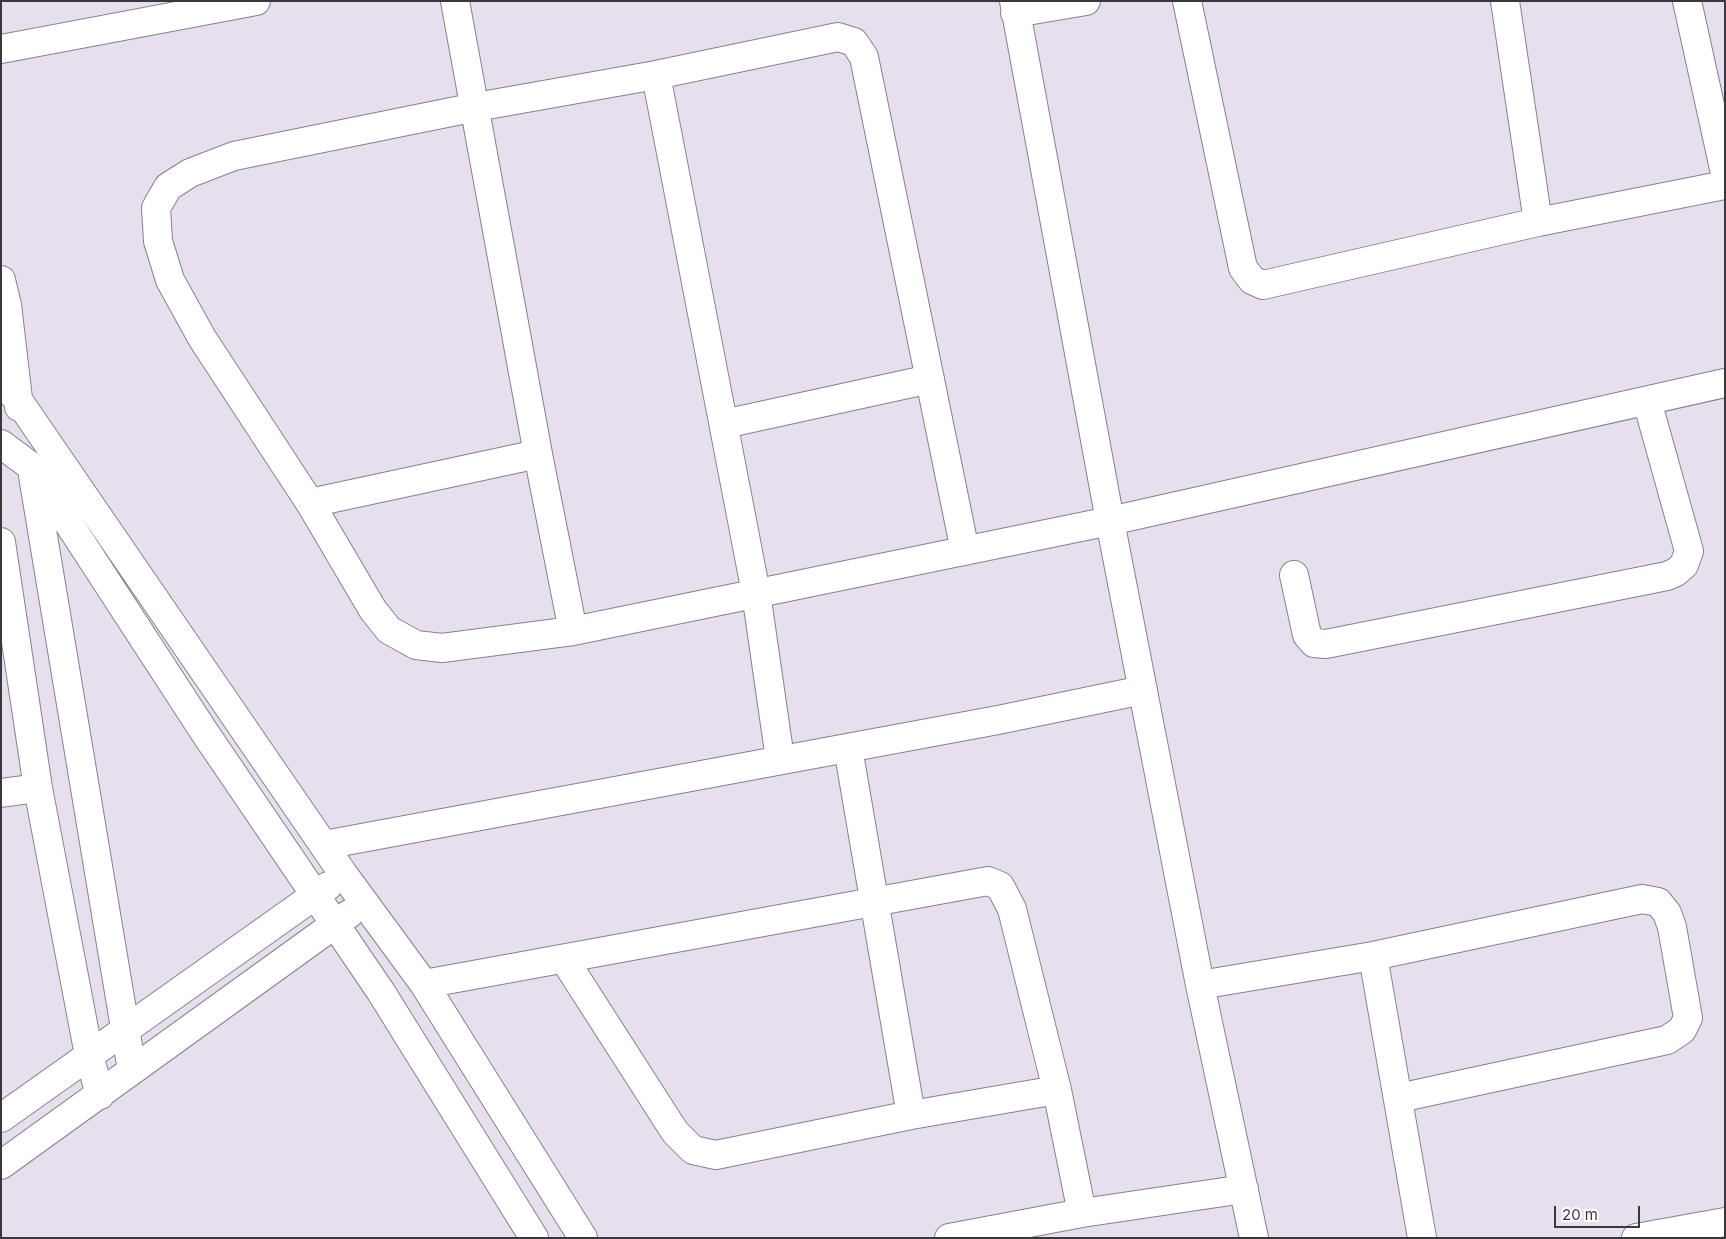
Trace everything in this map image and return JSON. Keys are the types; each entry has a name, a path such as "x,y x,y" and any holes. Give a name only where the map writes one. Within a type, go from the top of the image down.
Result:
{"street":[{"path":"1,49 256,1"},
{"path":"455,1 538,454 573,631"},
{"path":"1086,1 1014,7 1110,521 1200,985 1254,1238"},
{"path":"1187,1 1244,268 1252,280 1263,285 1538,222 1725,185"},
{"path":"1505,1 1538,222"},
{"path":"1687,1 1718,106 1725,173"},
{"path":"965,551 864,57 854,42 838,37 656,75 476,108 234,156 190,173 168,187 156,208 158,241 170,280 202,338 310,503 373,610 389,630 416,646 442,648 573,631 756,593 965,551 1110,521 1725,383"},
{"path":"656,75 756,593 780,759"},
{"path":"1,280 6,305 9,391 32,467 132,1070"},
{"path":"724,424 930,379"},
{"path":"9,391 344,875 424,984 583,1238"},
{"path":"1294,575 1307,635 1314,643 1326,644 1667,576 1676,572 1684,565 1689,551 1647,401"},
{"path":"1,444 32,467 204,733 381,992 534,1238"},
{"path":"310,503 538,454"},
{"path":"1,542 7,621 89,1055 100,1095"},
{"path":"324,845 780,759 848,748 1143,690"},
{"path":"848,748 876,901 911,1116"},
{"path":"1,793 38,788"},
{"path":"1,1118 344,875"},
{"path":"424,984 564,960 988,881 1000,886 1012,909 1057,1090 1082,1213"},
{"path":"1200,985 1374,956 1642,899 1658,902 1667,913 1672,927 1688,1018 1682,1030 1667,1040 1399,1098"},
{"path":"1,1165 100,1095 333,924 366,903"},
{"path":"1374,956 1422,1238"},
{"path":"564,960 675,1132 693,1150 716,1156 911,1116 1057,1090"},
{"path":"949,1238 1082,1213 1244,1189"},
{"path":"1636,1238 1725,1222"}]}
